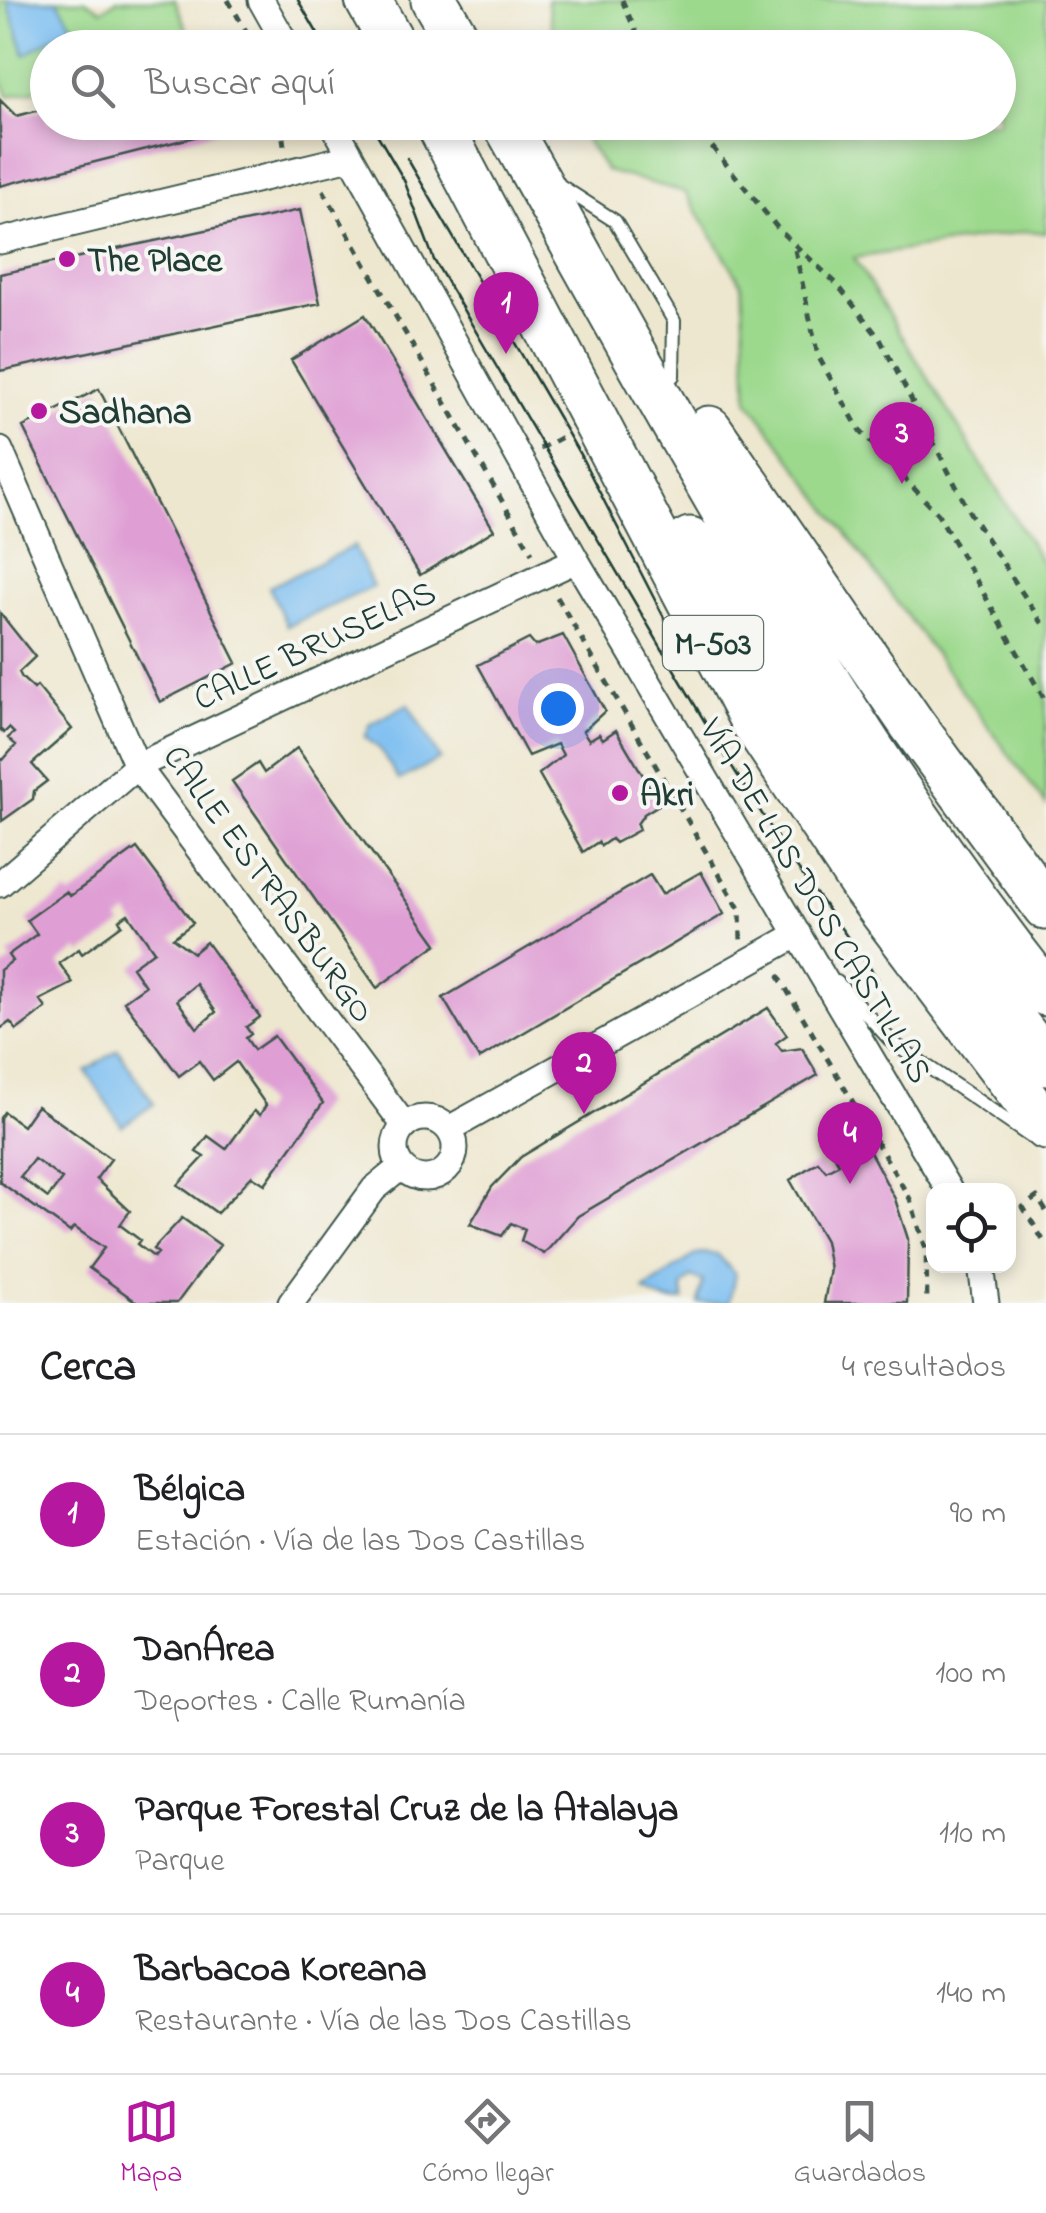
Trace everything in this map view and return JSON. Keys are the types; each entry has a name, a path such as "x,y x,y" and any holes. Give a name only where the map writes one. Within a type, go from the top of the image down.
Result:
{"highway":[{"path":"368,0 386,30"},
{"path":"434,0 452,30"},
{"name":"M-503","path":"448,140 753,720 864,887 1046,1127"},
{"name":"M-503","path":"450,140 820,750 927,909 1046,1064"},
{"name":"M-503","path":"516,140 746,551 853,728 974,902 1046,993"},
{"name":"M-503","path":"518,140 855,644 1046,907"}],"street":[{"path":"261,0 278,30"},
{"name":"VÍA DE LAS DOS CASTILLAS","path":"342,140 576,560 945,1183"},
{"path":"0,241 352,157"},
{"name":"CALLE ESTRASBURGO","path":"0,450 138,766 406,1126"},
{"name":"CALLE BRUSELAS","path":"0,884 138,766 576,560"},
{"path":"448,1129 798,934"},
{"path":"431,1118 448,1129 456,1146 444,1172 418,1178 401,1167 395,1148 406,1126 431,1118"},
{"path":"291,1303 374,1189 401,1167"},
{"path":"982,1273 986,1303"}],"lane":[{"path":"814,958 893,1043 1046,1148"}],"path":[{"path":"228,0 246,30"},
{"path":"622,0 635,30"},
{"path":"283,140 304,186 320,184 740,910 739,938 756,977 778,974 910,1198 926,1249 927,1303"},
{"path":"704,140 795,247 836,283 880,338 970,513 1046,629"},
{"path":"795,247 818,356 860,431 938,514 1046,702"},
{"path":"1046,1211 1037,1196 1023,1206 1046,1245"}],"green space":[{"path":"0,0 85,0 102,10 117,0 175,0 187,30 30,30 30,91 8,96 0,75"},
{"path":"547,0 1046,0 1046,233 1029,231 854,258 1046,569 1046,805 748,400 742,284 685,192 606,171 586,140 1016,140 1016,30 553,30"}],"water":[{"path":"7,0 57,0 73,25 65,30 30,30 30,52 25,55"},
{"path":"354,546 373,587 287,626 269,587"},
{"path":"408,704 440,759 399,780 380,749 365,737 370,725"},
{"path":"118,1050 154,1104 122,1126 86,1071"},
{"path":"717,1254 735,1274 729,1303 698,1303 703,1281 691,1277 682,1287 684,1300 663,1300 644,1290 693,1256"}],"building":[{"path":"0,100 16,116 30,112 30,140 182,140 0,186"},
{"path":"300,210 320,303 0,371 0,274"},
{"path":"365,315 494,530 420,575 291,360"},
{"path":"99,389 237,663 160,702 23,427"},
{"path":"0,613 35,657 19,672 22,678 34,689 37,686 72,729 32,764 47,781 34,791 33,799 2,821 0,758 3,760 16,745 8,738 14,733 9,728 4,733 0,729"},
{"path":"563,635 605,711 583,731 589,740 599,734 603,739 616,730 660,804 644,814 637,824 639,830 615,843 611,839 601,846 598,842 583,852 539,774 563,755 557,744 528,756 478,665 529,639 535,646"},
{"path":"297,748 437,944 377,988 232,781 258,763 264,773"},
{"path":"137,848 193,923 173,938 193,953 206,942 260,1017 246,1027 251,1034 246,1038 254,1050 274,1036 323,1103 265,1184 252,1176 217,1213 178,1185 204,1157 196,1152 208,1136 226,1149 254,1111 260,1115 266,1105 236,1062 213,1080 199,1061 179,1076 124,1001 145,986 132,967 154,951 128,914 119,920 122,925 82,954 79,949 59,963 73,983 40,1000 46,1008 17,1030 10,1022 0,1029 0,970 12,961 8,955 37,934 27,920 66,892 70,896","holes":["196,984 216,1012 197,1028 177,1000"]},
{"path":"701,872 724,914 479,1059 443,998 650,875 662,894"},
{"path":"768,1008 787,1035 776,1043 782,1051 802,1048 818,1075 578,1216 544,1254 521,1241 525,1229 511,1223 502,1236 470,1224 492,1187 521,1157"},
{"path":"37,1106 111,1159 96,1179 130,1211 120,1225 154,1257 158,1253 153,1249 182,1218 220,1245 177,1303 138,1303 89,1268 104,1248 74,1227 70,1232 0,1182 0,1118 4,1112 23,1126","holes":["34,1159 62,1179 48,1198 20,1177"]},
{"path":"862,1137 895,1199 908,1239 907,1303 824,1303 830,1269 825,1241 790,1180 818,1162 826,1171 839,1164 833,1153"}],"tram line":[{"path":"298,0 316,30"},
{"path":"381,140 404,180 434,260 719,746 790,858 878,979"},
{"path":"407,158 582,458 677,643"}],"place":[{"name":"The Place","path":"67,259"},
{"name":"Bélgica","path":"506,354"},
{"name":"Sadhana","path":"39,411"},
{"name":"Parque Forestal Cruz de la Atalaya","path":"902,484"},
{"name":"Akri","path":"620,793"},
{"name":"DanÁrea","path":"584,1114"},
{"name":"Barbacoa Koreana","path":"850,1184"}]}
